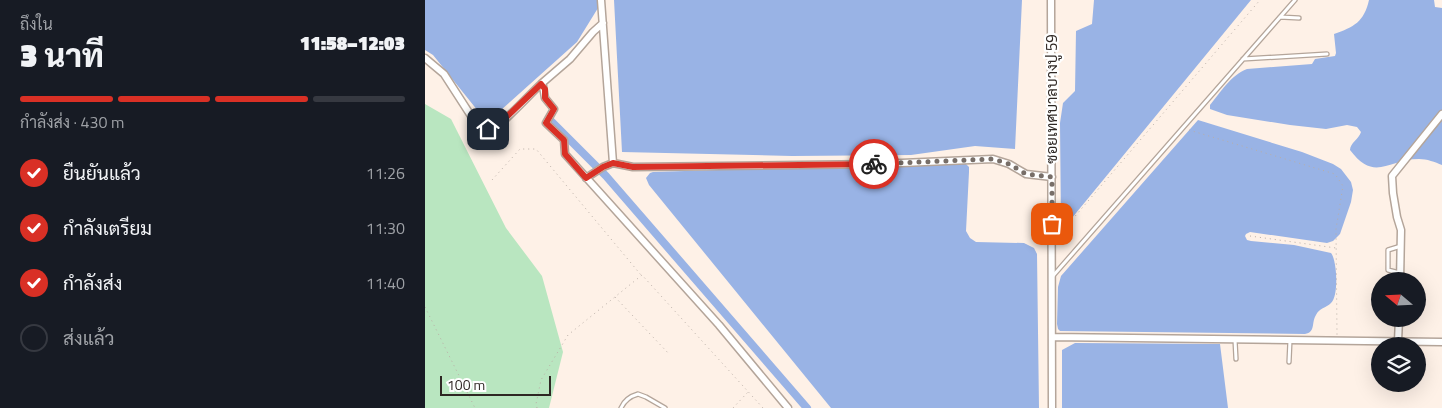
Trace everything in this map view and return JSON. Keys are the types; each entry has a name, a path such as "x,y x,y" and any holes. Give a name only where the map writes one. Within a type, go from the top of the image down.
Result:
{"street":[{"path":"601,0 613,163"},
{"name":"ซอยเทศบาลบางปู 59","path":"1051,0 1052,408"},
{"path":"425,58 444,74 480,127 485,129 495,128 570,59 603,23"},
{"path":"541,84 545,89 545,98 554,109 546,123 564,140 565,154 719,325 789,408"},
{"path":"1400,272 1401,230 1393,193 1392,176 1442,114"},
{"path":"586,178 613,163 633,167 879,164 993,159 1009,164 1026,174 1052,177"},
{"path":"1052,337 1371,341"},
{"path":"1426,342 1442,342"}],"lane":[{"path":"1052,277 1295,0"},
{"path":"1279,17 1299,18"},
{"path":"1243,59 1327,54"},
{"path":"1396,272 1388,270 1387,250 1401,246"},
{"path":"1235,340 1236,359"},
{"path":"1289,362 1290,340"},
{"path":"621,408 631,396 638,394 665,408"}],"path":[{"path":"1052,240 1067,226 1260,0"},
{"path":"1182,128 1335,174 1343,186 1336,229 1337,340"},
{"path":"492,180 520,149 536,149 642,275 763,408"},
{"path":"1250,236 1336,248"},
{"path":"537,408 536,404 541,380 568,335 642,275"},
{"path":"615,297 670,355"},
{"path":"425,307 475,408"},
{"path":"733,408 748,392"}],"green space":[{"path":"425,104 451,119 506,228 542,276 563,352 549,408 425,408"}],"water":[{"path":"425,0 597,0 598,8 577,42 492,118 488,119 482,116 433,55 425,50"},
{"path":"614,0 1022,0 1015,149 975,146 911,155 792,156 622,152"},
{"path":"1094,0 1251,0 1067,224 1061,225 1060,123 1063,103 1075,91 1076,31 1092,24"},
{"path":"1369,0 1434,0 1435,7 1442,8 1442,165 1419,159 1375,167 1359,160 1350,150 1351,145 1361,132 1357,127 1347,125 1326,129 1290,125 1227,115 1210,109 1210,105 1226,85 1236,75 1247,69 1312,64 1315,59 1335,56 1334,34 1357,23 1364,14"},
{"path":"1198,120 1302,152 1333,164 1341,169 1351,182 1353,190 1351,202 1340,234 1333,241 1327,243 1250,232 1245,236 1247,240 1251,241 1294,245 1331,253 1335,263 1336,278 1334,299 1317,313 1311,331 1305,334 1060,331 1057,324 1058,287 1061,276"},
{"path":"964,162 969,167 966,231 970,238 976,242 1024,243 1034,248 1037,254 1039,408 831,408 649,185 646,178 653,172"},
{"path":"1075,343 1220,344 1228,408 1062,408 1062,350"}],"waterway":[{"path":"550,120 606,176 807,408"}],"way so far":[{"path":"874,164 993,159 1009,164 1026,174 1052,177 1052,224"}],"route":[{"path":"488,129 495,128 541,84 545,89 545,98 554,109 546,123 564,140 565,154 586,178 603,167 616,162 633,167 874,164"}]}
